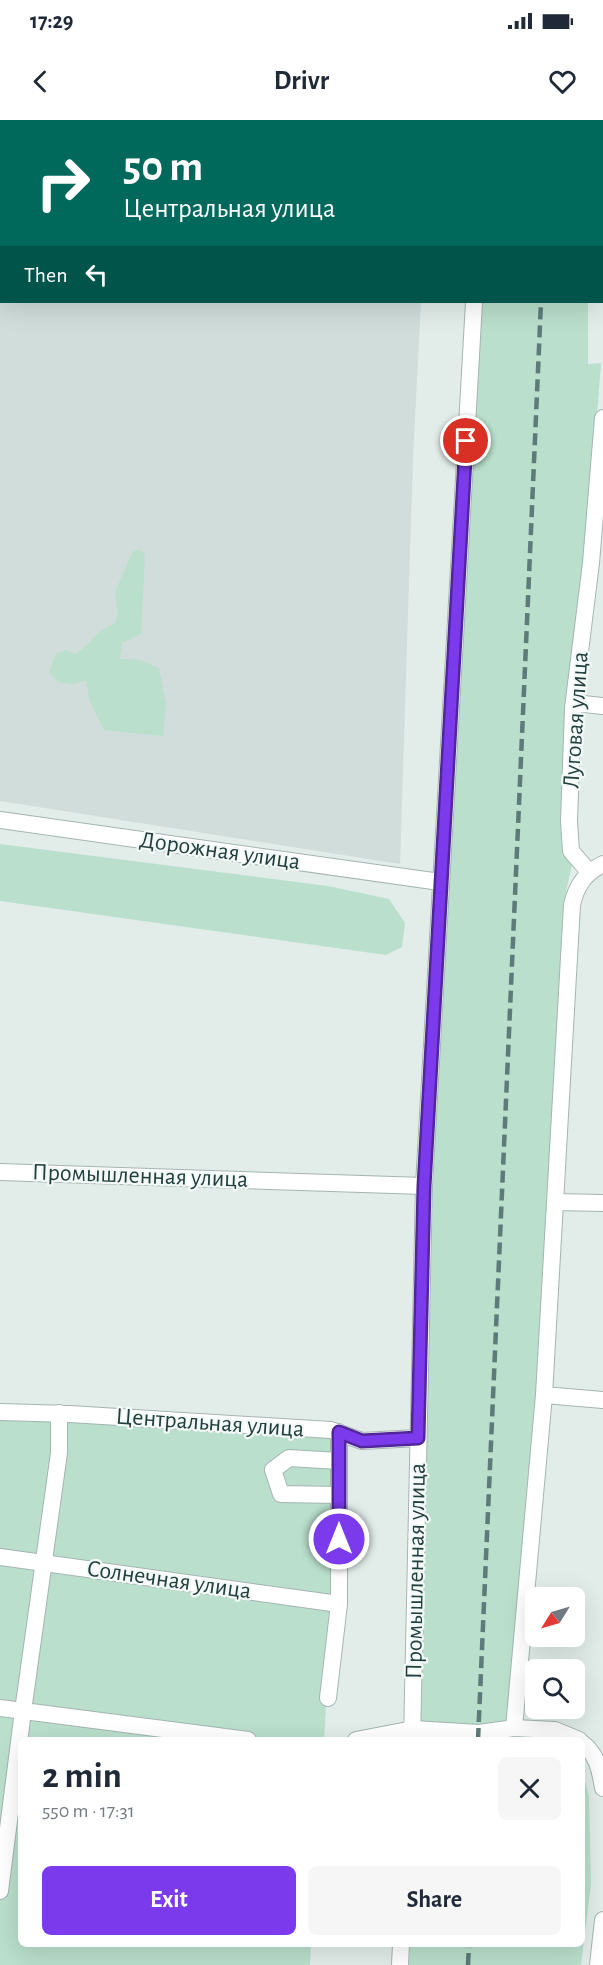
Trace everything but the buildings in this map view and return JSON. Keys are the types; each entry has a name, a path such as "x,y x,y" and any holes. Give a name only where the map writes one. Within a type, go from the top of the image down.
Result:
{"street":[{"name":"Промышленная улица","path":"412,1735 424,1186 474,303"},
{"name":"Луговая улица","path":"596,868 571,851 569,821 574,703 597,558 603,418"},
{"path":"574,703 603,706"},
{"name":"Дорожная улица","path":"0,820 440,882"},
{"path":"514,1728 544,1395 572,905 574,893 580,883 596,868"},
{"name":"Промышленная улица","path":"0,1172 424,1186"},
{"path":"555,1202 603,1203"},
{"path":"544,1395 603,1400"},
{"name":"Центральная улица","path":"0,1412 59,1413 331,1430 362,1441 418,1438"},
{"path":"19,1737 59,1453 59,1413"},
{"path":"328,1698 339,1604 339,1432"},
{"path":"339,1461 289,1458 273,1470 281,1494 339,1495"},
{"name":"Солнечная улица","path":"0,1557 339,1604"},
{"path":"0,1708 225,1737"},
{"path":"390,1737 479,1733 514,1728 555,1730 571,1737"},
{"path":"585,1745 601,1764 603,1788"},
{"path":"0,1891 18,1747"},
{"path":"2,1863 18,1865"},
{"path":"598,1965 603,1920"},
{"path":"400,1965 401,1947"}],"shaded area":[{"path":"0,303 421,303 413,458 400,864 0,801"}],"green space":[{"path":"480,303 588,303 588,364 601,363 586,555 573,860 564,901 535,1411 507,1723 475,1728 419,1723 438,1004"},
{"path":"140,550 145,555 141,634 122,643 120,659 140,660 159,668 166,704 163,736 104,730 90,702 86,681 72,684 58,682 49,673 56,654 66,650 75,654 103,630 115,624 118,611 115,592 133,551"},
{"path":"0,844 328,886 389,899 405,923 402,947 386,955 0,901"},
{"path":"0,1419 342,1436 324,1737 18,1737 18,1947 311,1947 310,1965 0,1965"},
{"path":"585,1781 589,1796 591,1884 585,1933"},
{"path":"410,1947 583,1947 581,1965 409,1965"}],"railway":[{"path":"478,1737 541,303"},
{"path":"468,1965 469,1947"}],"route":[{"path":"339,1539 339,1432 362,1441 418,1438 424,1186 466,441"}]}
